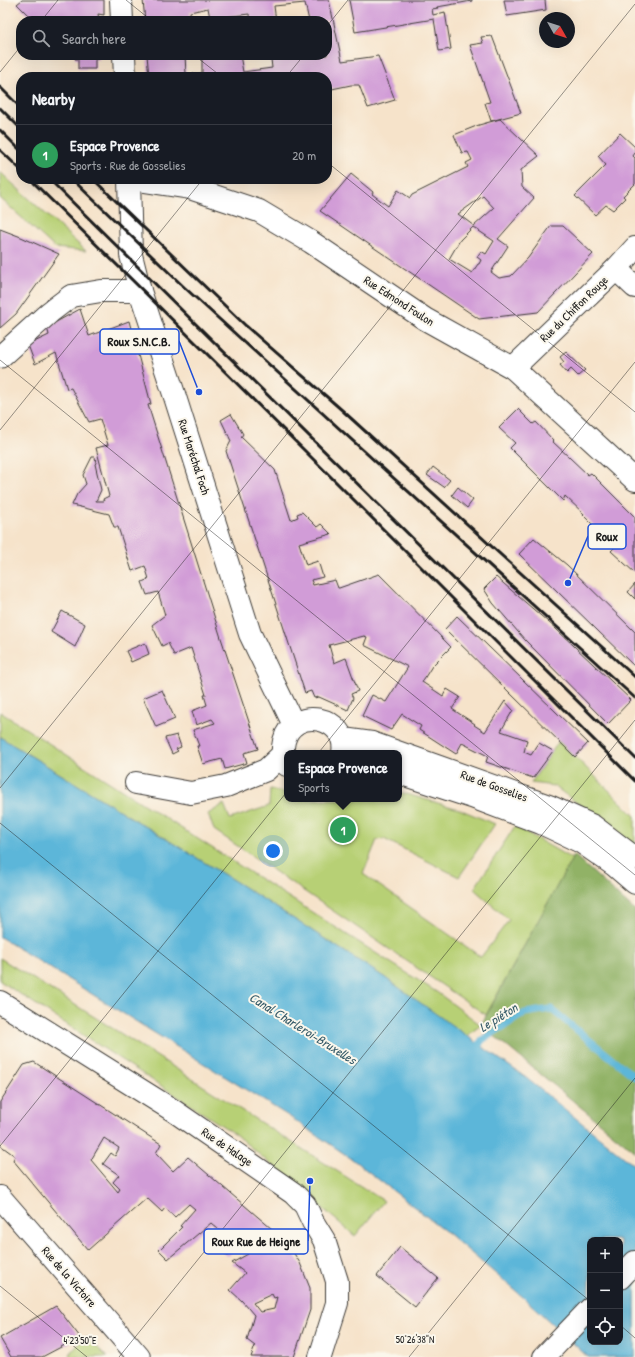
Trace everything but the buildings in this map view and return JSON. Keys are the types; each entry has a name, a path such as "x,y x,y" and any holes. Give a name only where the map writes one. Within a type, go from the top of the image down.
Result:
{"street":[{"path":"121,0 122,16"},
{"path":"124,60 125,72"},
{"name":"Rue Maréchal Foch","path":"130,184 131,255 140,290 250,634 294,725"},
{"name":"Rue Edmond Foulon","path":"163,184 190,188 259,212 311,242 425,318 513,368 635,480"},
{"name":"Rue du Chiffon Rouge","path":"513,368 635,248"},
{"path":"616,268 635,287"},
{"path":"0,357 50,312 71,296 101,291 140,290"},
{"path":"284,755 282,746 288,731 294,725 303,720 312,718 331,724 338,730 343,746"},
{"name":"Rue de Gosselies","path":"343,746 372,743 392,750"},
{"name":"Rue de Gosselies","path":"402,754 549,806 593,826 635,858"},
{"path":"136,783 191,792 226,786 266,770 284,761"},
{"path":"256,774 284,775"},
{"name":"Rue de Gosselies","path":"402,774 472,797 541,823 575,839 614,865 635,884"},
{"name":"Rue de Halage","path":"3,1010 174,1111 293,1193 305,1205 324,1240 336,1281 337,1303 320,1357"},
{"name":"Rue de la Victoire","path":"0,1197 139,1357"},
{"path":"623,1275 635,1262"},
{"path":"544,1357 587,1312"}],"green space":[{"path":"0,172 86,251 55,248 0,198"},
{"path":"0,712 438,993 481,1025 464,1038 384,977 241,885 0,737"},
{"path":"559,741 635,816 635,846 554,786 531,783"},
{"path":"270,789 284,792 284,802 402,802 402,793 459,809 495,824 459,877 384,839 377,840 363,874 481,957 509,920 474,889 515,826 572,859 486,1015 214,830 208,814 224,804 230,819 269,806"},
{"path":"574,855 635,911 635,1152 481,1025"},
{"path":"0,958 384,1201 355,1236 235,1134 0,981"},
{"path":"86,1336 107,1357 71,1357 69,1355"}],"water":[{"name":"Canal Charleroi-Bruxelles","path":"0,737 241,885 384,977 525,1077 635,1166 635,1357 588,1357 523,1297 444,1230 352,1159 290,1117 0,937"}],"waterway":[{"name":"Le piéton","path":"475,1051 482,1040 525,1013 551,1009 635,1077"}],"railway":[{"path":"0,87 16,103"},
{"path":"0,108 16,124"},
{"path":"0,130 16,146"},
{"path":"0,150 16,165"},
{"path":"35,184 635,781"},
{"path":"54,184 635,758"},
{"path":"77,184 184,287 635,698"},
{"path":"98,184 246,326 343,411 635,677"}],"place":[{"name":"Roux S.N.C.B.","path":"199,392"},
{"name":"Roux","path":"568,583"},
{"name":"Espace Provence","path":"343,830"},
{"name":"Roux Rue de Heigne","path":"310,1181"}]}
